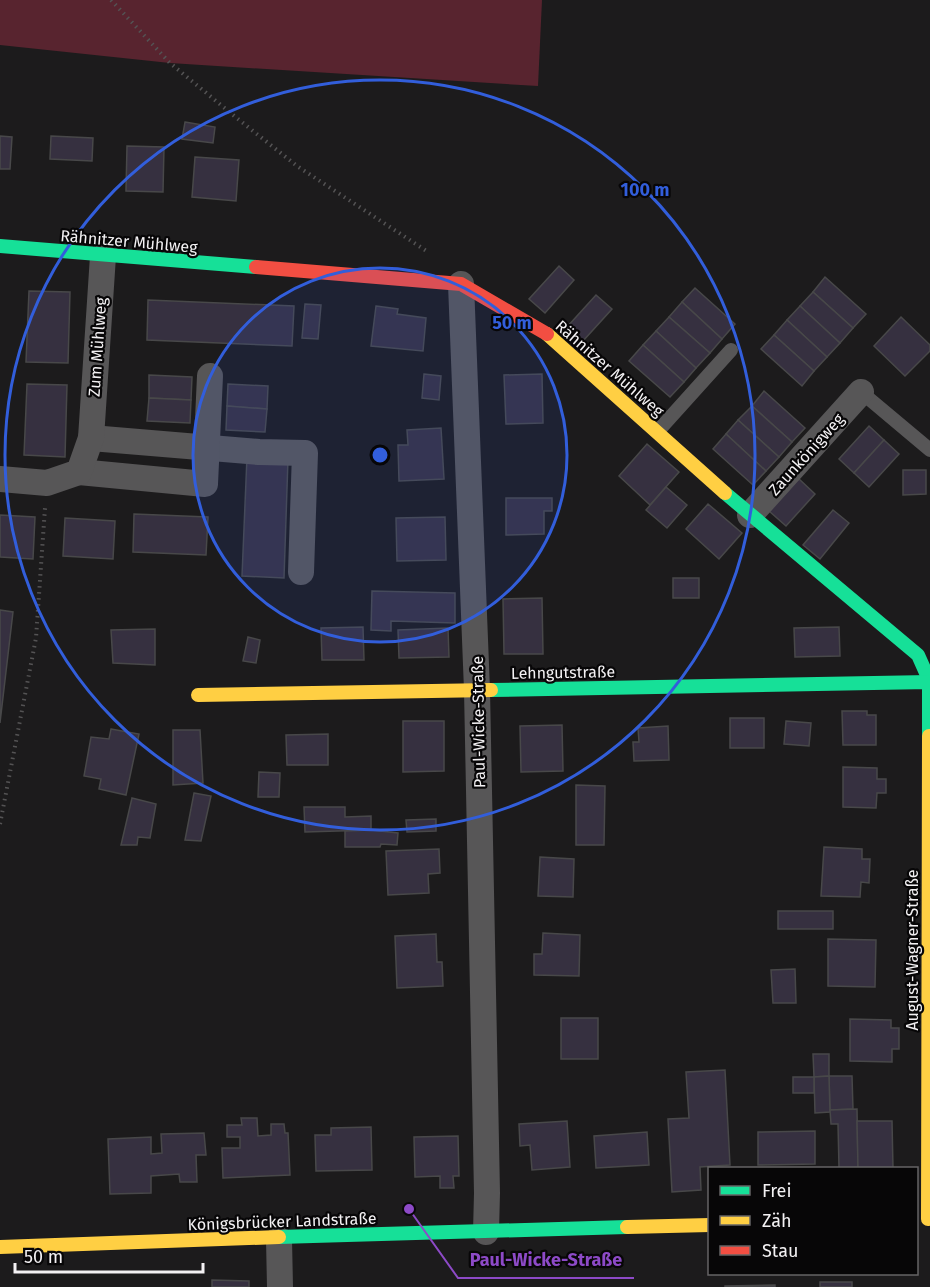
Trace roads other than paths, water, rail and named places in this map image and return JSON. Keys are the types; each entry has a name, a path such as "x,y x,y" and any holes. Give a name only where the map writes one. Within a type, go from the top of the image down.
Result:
{"street":[{"name":"Rähnitzer Mühlweg","path":"0,246 461,284 550,336 750,515 918,655 929,682"},
{"name":"Zum Mühlweg","path":"79,472 91,438 103,256"},
{"name":"Paul-Wicke-Straße","path":"461,284 477,690 486,1232"},
{"path":"0,479 47,483 79,472 205,484 210,376"},
{"name":"Zaunkönigweg","path":"750,515 861,392"},
{"path":"91,438 207,448 305,453 301,572"},
{"name":"Lehngutstraße","path":"198,694 929,682"},
{"name":"August-Wagner-Straße","path":"925,1219 929,682"},
{"name":"Königsbrücker Landstraße","path":"0,1247 708,1225"},
{"path":"279,1239 280,1287"}],"lane":[{"path":"658,431 731,350"},
{"path":"861,392 930,450"}],"place":[{"name":"Paul-Wicke-Straße","path":"409,1209"}]}
